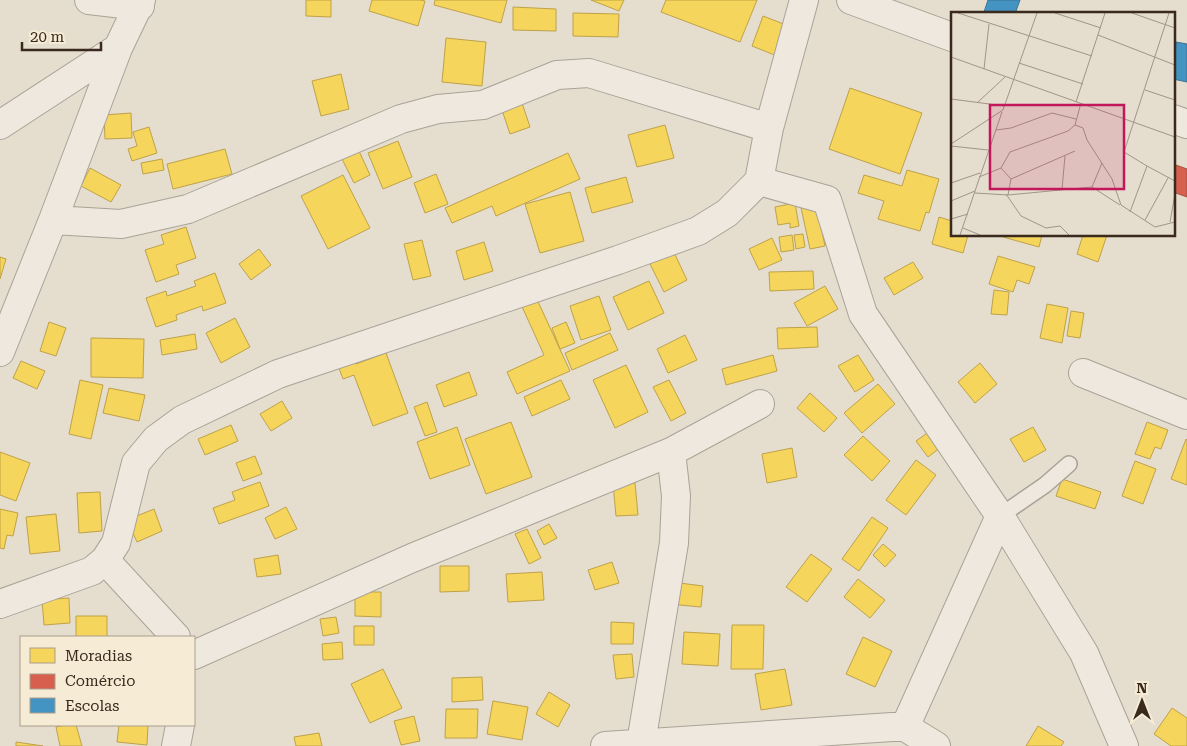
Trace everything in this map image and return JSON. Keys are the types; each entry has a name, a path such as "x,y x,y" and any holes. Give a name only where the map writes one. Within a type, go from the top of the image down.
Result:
{"street":[{"path":"0,352 53,220 118,48 141,3 89,0"},
{"path":"0,604 92,571 105,560 116,543 136,463 156,439 182,420 278,374 609,264 698,231 727,213 759,180 769,128 804,0"},
{"path":"851,0 951,38"},
{"path":"0,125 118,48"},
{"path":"53,220 121,224 188,209 401,119 438,109 483,105 557,75 589,73 769,128"},
{"path":"1174,119 1187,124"},
{"path":"759,180 827,200 863,314 1000,516 1084,653 1124,746"},
{"path":"1083,373 1187,415"},
{"path":"195,655 412,558 671,452 760,404"},
{"path":"640,743 674,543 676,496 671,452"},
{"path":"905,727 1000,516"},
{"path":"105,560 175,636"},
{"path":"176,746 180,726"},
{"path":"605,746 905,727 936,746"}],"lane":[{"path":"1000,516 1045,485 1069,464"}],"building: Moradias":[{"path":"306,0 331,0 331,17 306,16"},
{"path":"372,0 425,1 418,26 369,11"},
{"path":"435,0 507,0 501,23 434,5"},
{"path":"591,0 624,0 619,11"},
{"path":"666,0 757,0 740,42 661,12"},
{"path":"513,7 556,9 556,31 513,30"},
{"path":"573,13 619,14 618,37 573,36"},
{"path":"763,16 794,28 782,58 752,46"},
{"path":"446,38 486,42 482,86 442,82"},
{"path":"341,74 349,109 321,116 312,81"},
{"path":"850,88 922,113 900,174 829,149"},
{"path":"520,97 530,127 510,134 500,104"},
{"path":"131,113 132,138 105,139 104,115"},
{"path":"665,125 674,158 637,167 628,135"},
{"path":"149,127 157,153 132,161 128,149 137,146 133,132"},
{"path":"398,141 412,177 383,189 368,153"},
{"path":"225,149 232,174 173,189 167,164"},
{"path":"359,151 370,175 354,183 342,159"},
{"path":"568,153 580,179 496,216 492,206 452,223 445,208"},
{"path":"162,159 164,170 143,174 141,163"},
{"path":"90,168 121,185 111,202 81,186"},
{"path":"907,170 939,179 929,213 926,212 920,231 878,219 884,201 858,193 864,175 902,186"},
{"path":"436,174 448,204 425,213 414,183"},
{"path":"343,175 370,228 328,249 301,196"},
{"path":"626,177 633,202 592,213 585,188"},
{"path":"570,192 584,241 540,253 525,204"},
{"path":"815,199 825,246 810,249 800,203"},
{"path":"795,203 799,226 790,228 790,223 778,225 775,207"},
{"path":"939,217 951,221 951,236 968,236 963,253 932,244"},
{"path":"186,227 196,258 176,265 179,274 156,282 145,250 164,244 161,235"},
{"path":"803,234 805,247 796,249 794,235"},
{"path":"792,235 794,250 781,252 779,237"},
{"path":"1004,236 1042,236 1039,247"},
{"path":"1083,236 1107,236 1098,262 1077,254"},
{"path":"772,238 782,260 759,270 749,249"},
{"path":"422,240 431,276 413,280 404,244"},
{"path":"484,242 493,271 464,280 456,251"},
{"path":"671,246 687,280 664,292 647,258"},
{"path":"259,249 271,265 251,280 239,264"},
{"path":"998,256 1035,267 1029,284 1017,280 1013,292 989,284"},
{"path":"0,257 6,259 0,279"},
{"path":"913,262 923,278 894,295 884,278"},
{"path":"813,271 814,289 770,291 769,272"},
{"path":"215,273 226,303 203,311 202,306 176,315 177,320 156,327 146,298 166,291 167,296 196,286 194,281"},
{"path":"649,281 664,313 628,330 613,297"},
{"path":"825,286 838,309 807,326 794,303"},
{"path":"994,290 1009,292 1007,315 991,314"},
{"path":"534,293 570,371 517,394 507,372 544,355 519,300"},
{"path":"599,296 611,330 581,340 570,306"},
{"path":"1047,304 1068,308 1062,343 1040,338"},
{"path":"1071,311 1084,313 1080,338 1067,336"},
{"path":"235,318 250,347 221,363 206,333"},
{"path":"49,322 66,328 56,356 40,351"},
{"path":"566,322 575,343 560,349 552,328"},
{"path":"817,327 818,347 778,349 777,328"},
{"path":"610,333 618,350 572,370 565,353"},
{"path":"195,334 197,349 162,355 160,340"},
{"path":"685,335 697,360 668,373 657,349"},
{"path":"91,338 144,339 143,378 91,377"},
{"path":"386,353 408,413 373,426 354,375 343,379 337,363 353,357 356,364"},
{"path":"773,355 777,371 726,385 722,369"},
{"path":"858,355 874,380 855,392 838,366"},
{"path":"21,361 45,371 37,389 13,378"},
{"path":"980,363 997,384 975,403 958,382"},
{"path":"626,365 648,412 615,428 593,380"},
{"path":"469,372 477,395 444,407 436,385"},
{"path":"80,380 103,385 91,439 69,434"},
{"path":"561,380 570,399 532,416 524,397"},
{"path":"669,380 686,413 671,421 653,387"},
{"path":"878,384 895,404 862,433 844,413"},
{"path":"109,388 145,395 139,421 103,413"},
{"path":"810,393 837,418 824,432 797,408"},
{"path":"282,401 292,418 271,431 260,414"},
{"path":"427,402 437,432 425,436 414,407"},
{"path":"511,422 532,477 486,494 465,439"},
{"path":"1147,422 1168,430 1161,449 1155,447 1150,459 1135,454"},
{"path":"231,425 238,441 205,455 198,439"},
{"path":"457,427 470,465 430,479 417,442"},
{"path":"1033,427 1046,450 1024,462 1010,439"},
{"path":"933,429 945,444 928,457 916,441"},
{"path":"863,436 890,461 872,481 844,455"},
{"path":"1187,440 1187,485 1171,479"},
{"path":"792,448 797,477 767,483 762,454"},
{"path":"0,452 30,463 16,501 0,495"},
{"path":"255,456 262,474 243,481 236,463"},
{"path":"916,460 936,475 906,515 886,500"},
{"path":"1135,461 1156,469 1143,504 1122,496"},
{"path":"1062,479 1101,492 1095,509 1056,496"},
{"path":"260,482 269,506 219,524 213,508 235,500 232,492"},
{"path":"635,483 638,515 616,516 613,484"},
{"path":"100,492 102,531 79,533 77,493"},
{"path":"286,507 297,529 275,539 265,518"},
{"path":"0,509 18,513 13,536 7,535 4,549 0,548"},
{"path":"154,509 162,531 137,542 127,520"},
{"path":"56,514 60,551 30,554 26,517"},
{"path":"872,517 888,528 859,571 842,559"},
{"path":"549,524 557,538 544,545 537,531"},
{"path":"527,529 541,558 529,564 515,534"},
{"path":"883,544 896,555 885,567 873,555"},
{"path":"811,554 832,569 807,602 786,587"},
{"path":"278,555 281,574 257,577 254,559"},
{"path":"612,562 619,583 595,590 588,570"},
{"path":"440,566 469,566 469,591 440,592"},
{"path":"542,572 544,600 508,602 506,574"},
{"path":"858,579 885,600 870,618 844,597"},
{"path":"672,582 703,586 701,607 669,604"},
{"path":"355,592 381,592 381,617 355,616"},
{"path":"69,598 70,623 44,625 42,600"},
{"path":"76,616 107,616 107,636 76,636"},
{"path":"336,617 339,633 323,636 320,619"},
{"path":"611,622 634,623 633,644 611,644"},
{"path":"732,625 764,625 763,669 731,669"},
{"path":"354,626 374,626 374,645 354,645"},
{"path":"684,632 720,634 718,666 682,664"},
{"path":"863,637 892,651 875,687 846,674"},
{"path":"342,642 343,659 323,660 322,644"},
{"path":"632,654 634,677 616,679 613,655"},
{"path":"383,669 402,708 370,723 351,684"},
{"path":"785,669 792,705 761,710 755,674"},
{"path":"482,677 483,700 452,702 452,678"},
{"path":"549,692 570,705 558,727 536,714"},
{"path":"493,701 528,707 522,740 487,734"},
{"path":"1172,708 1187,718 1187,746 1171,746 1154,734"},
{"path":"446,709 478,709 477,738 445,738"},
{"path":"414,716 420,741 401,745 394,721"},
{"path":"76,726 82,746 60,746 56,727"},
{"path":"119,726 148,726 147,745 117,742"},
{"path":"1038,726 1064,742 1061,746 1026,746"},
{"path":"319,733 322,746 296,746 294,737"},
{"path":"16,742 43,746 16,746"}],"building: Comércio":[{"path":"1174,164 1187,169 1187,197 1174,192"}],"building: Escolas":[{"path":"988,0 1020,0 1016,12 984,12"},
{"path":"1176,42 1187,44 1187,82 1174,79"}]}
